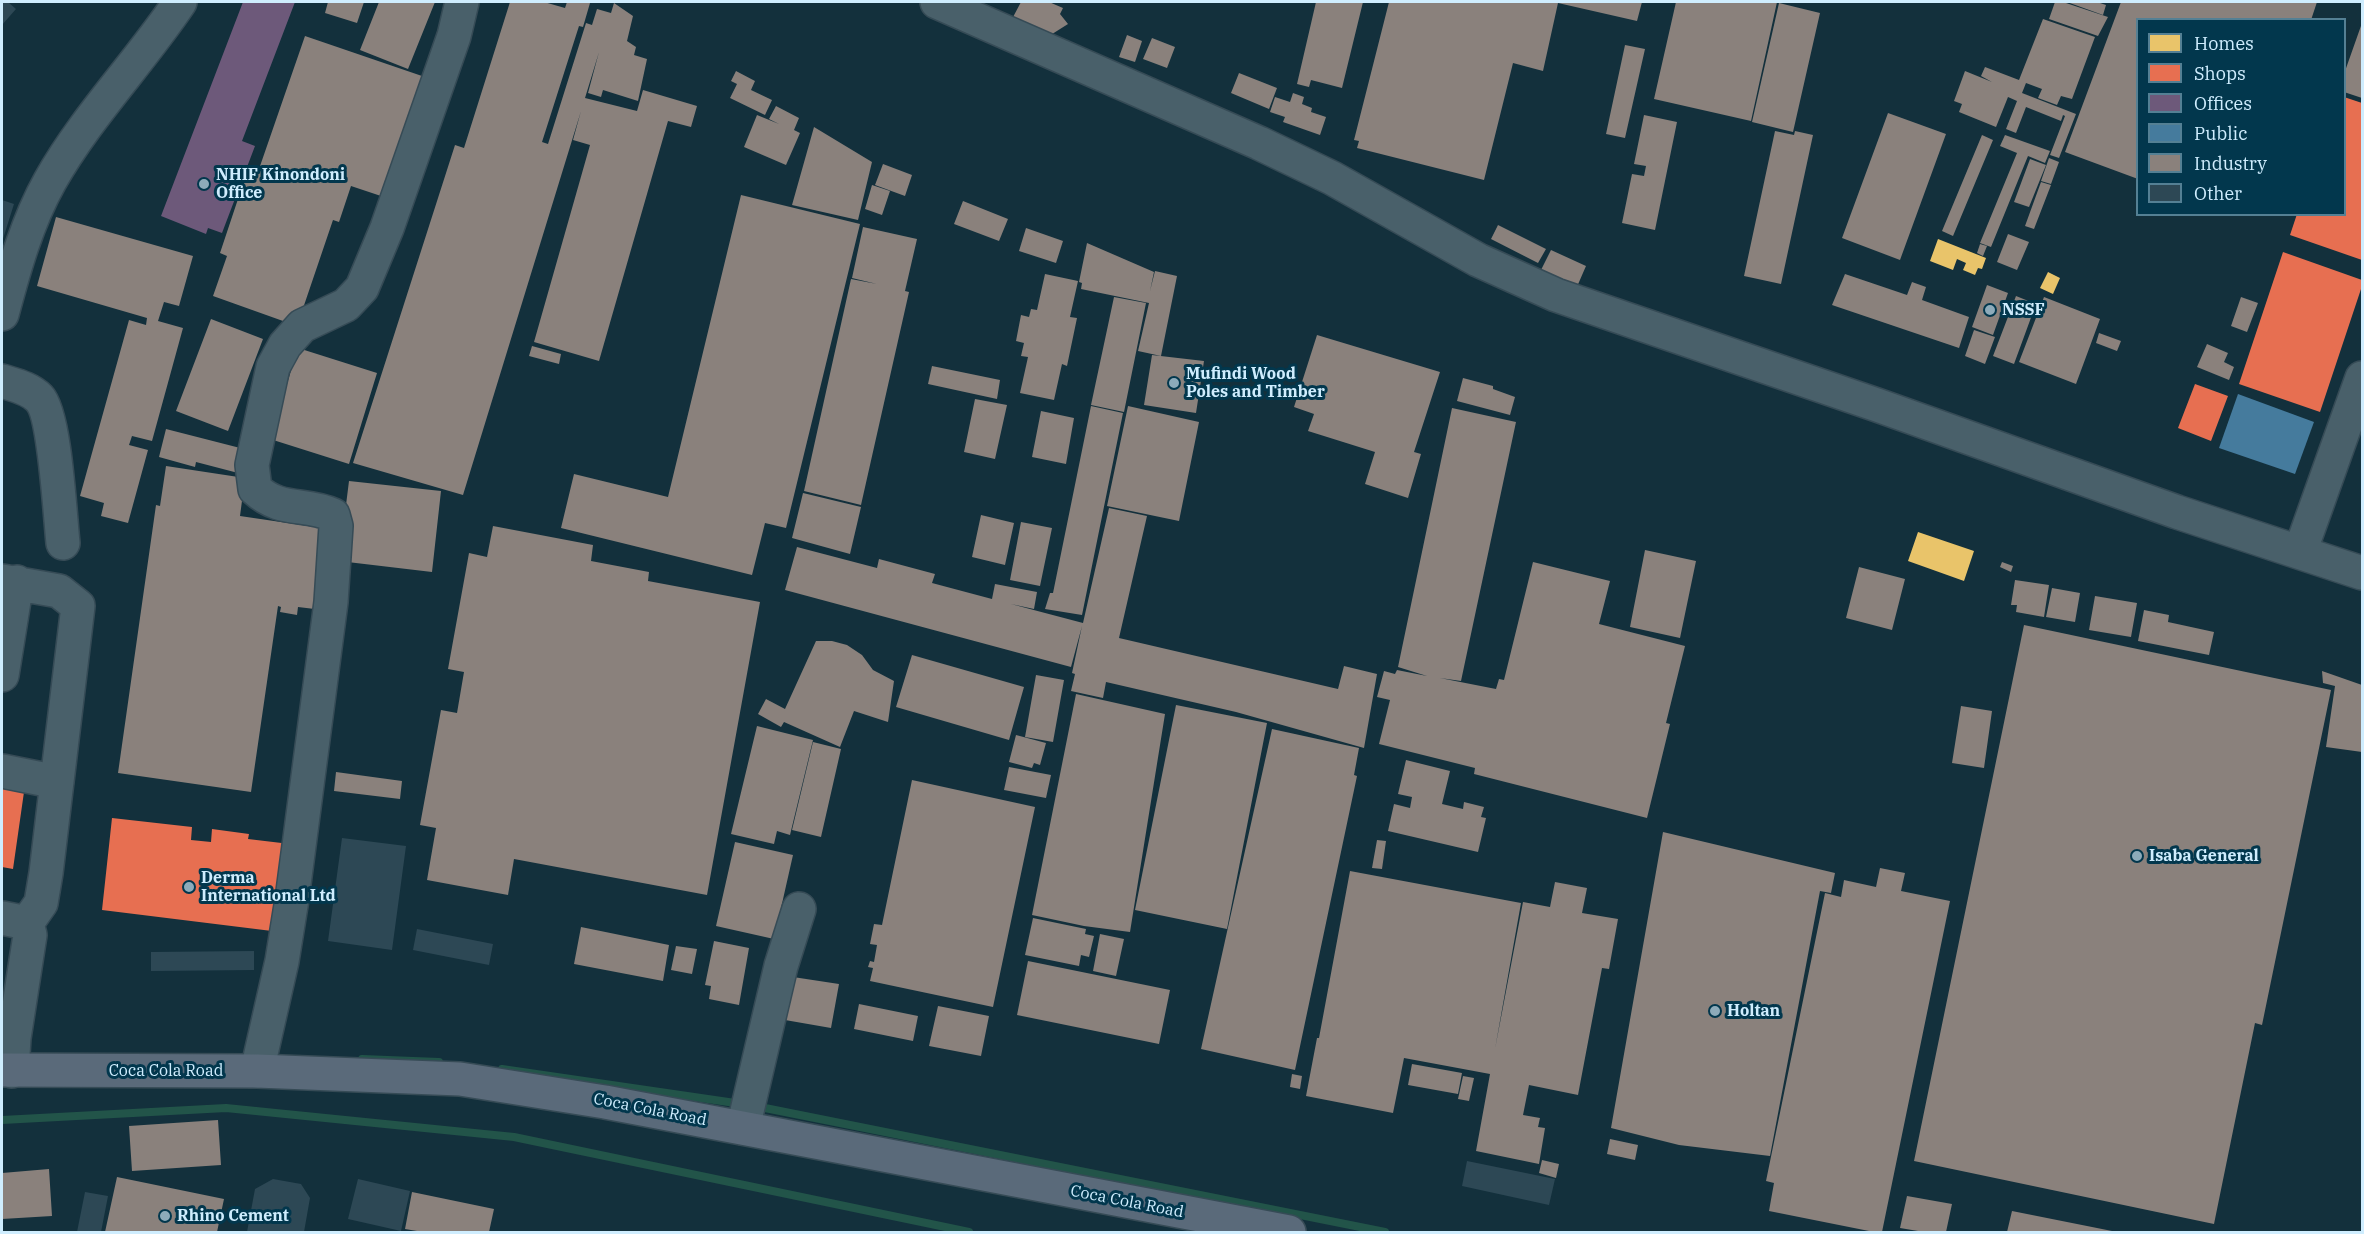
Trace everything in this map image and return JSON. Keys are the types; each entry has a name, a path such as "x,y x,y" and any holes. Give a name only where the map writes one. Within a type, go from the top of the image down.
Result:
{"main road":[{"name":"Coca Cola Road","path":"7,1070 258,1071 459,1079 536,1089 1289,1233"}],"lane":[{"path":"2,314 33,215 50,181 71,147 180,2"},
{"path":"258,1071 276,991 292,899 331,602 336,526 333,515 279,504 266,498 255,489 252,465 273,367 285,345 302,326 346,305 362,288 387,228 454,36 462,2"},
{"path":"937,2 1259,143 1332,178 1478,260 1556,295 1877,405 2177,512 2362,573"},
{"path":"2300,552 2362,378"},
{"path":"2,381 21,387 40,399 50,431 63,543"},
{"path":"2,675 9,582 59,591 78,606 41,903 14,921 30,935 7,1070"},
{"path":"2,771 57,782"},
{"path":"743,1128 781,966 799,909"}],"building: Homes":[{"path":"1938,239 1986,258 1982,269 1978,268 1975,275 1963,270 1966,263 1957,259 1953,270 1930,261"},
{"path":"2048,272 2060,278 2053,294 2040,288"},
{"path":"1918,532 1974,551 1964,581 1908,561"}],"building: Shops":[{"path":"2346,98 2362,103 2362,260 2290,235 2296,216 2346,216"},
{"path":"2283,252 2362,280 2362,286 2320,412 2239,384"},
{"path":"2195,384 2228,396 2211,441 2178,428"},
{"path":"4,782 25,785 13,869 2,867 2,790"},
{"path":"112,818 192,827 191,840 211,842 212,829 249,834 248,839 290,844 280,932 102,910"}],"building: Offices":[{"path":"243,2 295,2 242,141 255,146 222,233 208,228 206,234 161,216"}],"building: Public":[{"path":"2238,394 2314,422 2295,474 2219,448"}],"building: Industry":[{"path":"328,2 364,2 357,23 325,13"},
{"path":"379,2 435,2 408,69 360,50"},
{"path":"510,2 544,2 565,8 567,2 590,3 583,27 579,26 542,142 548,144 586,23 592,25 597,9 611,13 614,3 633,16 627,41 636,47 634,55 647,59 638,101 603,90 601,97 588,93 599,52 585,98 637,111 643,90 697,106 691,127 668,121 599,361 534,342 590,145 573,140 581,111 463,495 353,463 455,145 464,148"},
{"path":"1021,2 1049,2 1063,8 1060,14 1068,24 1049,36 1012,19"},
{"path":"1316,2 1363,2 1342,88 1311,80 1309,87 1297,84"},
{"path":"1389,2 1642,2 1637,21 1558,3 1543,71 1513,63 1484,180 1357,148 1359,141 1354,140"},
{"path":"1676,2 1777,2 1751,121 1654,99"},
{"path":"2055,2 2063,2 2108,17 2098,36 2049,19"},
{"path":"2067,2 2097,2 2106,5 2103,15"},
{"path":"2121,2 2317,2 2312,18 2136,18 2136,178 2065,152"},
{"path":"1779,3 1820,13 1793,132 1752,122"},
{"path":"2043,19 2095,37 2072,99 2061,96 2057,105 2038,98 2042,89 2026,83 2022,93 2076,114 2059,158 2050,155 2065,116 2063,115 2061,121 2026,107 2016,133 2006,129 2017,101 2008,97 1996,127 1959,112 1962,104 1954,101 1965,71 1992,82 1981,76 1985,67 2019,80"},
{"path":"2362,23 2362,98 2346,93 2346,68"},
{"path":"1127,35 1142,41 1135,62 1119,57"},
{"path":"305,36 422,76 381,196 351,186 339,222 333,220 297,326 213,296 227,256 220,253 249,166 259,169"},
{"path":"1152,38 1175,47 1167,68 1143,59"},
{"path":"1625,45 1645,49 1625,138 1606,134"},
{"path":"736,71 755,81 751,90 772,100 765,115 730,98 737,84 731,81"},
{"path":"1239,73 1277,88 1269,109 1231,93"},
{"path":"1293,93 1304,97 1302,104 1312,108 1311,112 1326,117 1320,135 1283,122 1285,117 1270,112 1275,97 1290,102"},
{"path":"776,106 799,118 794,130 800,133 786,165 744,147 757,115 779,124 769,119"},
{"path":"1888,113 1946,134 1900,260 1842,238"},
{"path":"1644,115 1677,122 1655,230 1622,223 1632,174 1644,176 1646,166 1634,164"},
{"path":"814,127 872,162 858,220 792,205"},
{"path":"1775,131 1794,135 1795,131 1813,135 1781,284 1744,276"},
{"path":"1982,135 1993,140 1953,236 1942,231"},
{"path":"2005,135 2050,151 2045,163 2028,156 1991,247 1980,243 2017,153 2000,146"},
{"path":"2049,158 2059,162 2051,184 2041,181"},
{"path":"2030,159 2046,165 2029,207 2014,202"},
{"path":"883,164 912,175 905,196 875,185"},
{"path":"2041,182 2051,185 2034,229 2025,226"},
{"path":"872,185 890,191 882,215 865,209"},
{"path":"741,195 860,224 786,528 765,523 752,575 561,528 574,474 668,497"},
{"path":"963,201 1008,219 999,241 954,224"},
{"path":"56,217 193,256 179,306 164,302 158,321 183,328 152,441 132,436 129,445 148,450 128,523 101,516 104,503 80,496 129,320 146,325 147,318 37,286"},
{"path":"1498,225 1546,249 1538,263 1491,239"},
{"path":"863,227 917,239 905,291 909,292 861,505 804,491 851,279 877,284 852,278"},
{"path":"1026,228 1063,241 1056,263 1019,251"},
{"name":"NSSF","path":"2008,234 2029,242 2017,270 1997,262"},
{"path":"1087,243 1154,272 1150,291 1155,271 1177,276 1161,356 1138,351 1149,303 1081,289 1082,283 1079,282"},
{"path":"1980,244 1987,246 1983,256 1977,253"},
{"path":"1551,250 1586,266 1576,289 1540,272"},
{"path":"1045,274 1078,281 1070,317 1077,318 1067,366 1062,364 1054,400 1020,393 1028,357 1021,356 1024,343 1016,341 1021,315 1029,317 1031,309 1037,310"},
{"path":"1845,274 1907,295 1912,282 1926,287 1922,300 1969,317 1959,348 1832,305"},
{"name":"NSSF","path":"1987,285 2008,293 1993,335 1972,327"},
{"path":"2016,296 2036,304 2014,364 1993,356"},
{"path":"1114,297 1146,303 1124,412 1091,405"},
{"path":"2044,297 2100,319 2076,384 2019,362"},
{"path":"2241,297 2258,303 2247,332 2231,326"},
{"path":"211,319 263,339 228,431 176,411"},
{"path":"1974,330 1995,337 1985,364 1965,356"},
{"path":"2099,333 2121,341 2117,351 2096,343"},
{"path":"1317,335 1440,372 1414,452 1421,454 1408,498 1365,484 1375,452 1308,431 1314,414 1294,407"},
{"path":"2207,344 2228,353 2224,362 2234,367 2229,380 2197,367"},
{"path":"532,346 561,354 559,364 529,356"},
{"path":"298,348 377,373 349,464 270,439"},
{"name":"Mufindi Wood Poles and Timber","path":"1152,355 1204,361 1196,413 1144,405"},
{"path":"932,366 1000,380 997,399 928,384"},
{"path":"1463,378 1493,386 1493,389 1515,397 1510,415 1457,401"},
{"path":"975,399 1007,405 995,459 964,452"},
{"path":"1091,406 1123,413 1082,615 1045,609 1050,593 1053,593"},
{"path":"1128,406 1199,422 1179,521 1107,506"},
{"path":"1452,408 1516,422 1461,681 1440,678 1496,689 1499,679 1504,680 1533,562 1610,581 1599,624 1685,646 1666,723 1670,724 1647,818 1474,774 1475,768 1379,744 1390,700 1377,697 1384,671 1395,674 1397,670 1427,676 1398,667"},
{"path":"1041,411 1074,418 1066,464 1032,457"},
{"path":"166,429 248,450 242,474 196,462 195,467 159,457"},
{"path":"166,466 245,478 240,516 335,530 323,610 298,607 297,615 280,612 281,607 278,606 251,792 118,773 156,505 160,506"},
{"path":"349,481 441,491 432,572 339,561"},
{"path":"803,493 861,507 850,554 792,538"},
{"path":"1109,508 1147,516 1119,638 1338,689 1344,666 1377,674 1364,748 1236,712 1106,682 1103,698 1071,691 1075,674 1072,673 1082,626 1071,667 785,590 797,547 877,568 879,559 935,574 932,583 992,599 995,584 1037,592 1034,609 1011,604 1083,623"},
{"path":"981,515 1014,523 1005,565 972,557"},
{"path":"1021,522 1052,528 1040,586 1010,580"},
{"path":"493,526 593,545 591,561 649,572 648,581 760,602 707,895 514,859 508,895 427,880 436,828 420,825 441,710 457,713 464,672 448,669 469,553 487,557"},
{"path":"1645,550 1696,561 1680,638 1630,627"},
{"path":"2002,562 2013,566 2011,572 2000,567"},
{"path":"1859,567 1905,579 1892,630 1846,618"},
{"path":"2015,580 2049,585 2044,617 2016,612 2017,605 2011,605"},
{"path":"2052,588 2080,593 2075,622 2046,617"},
{"path":"2095,596 2137,603 2131,637 2089,630"},
{"path":"2144,610 2169,615 2168,622 2214,632 2209,655 2138,641"},
{"name":"Isaba General","path":"2024,625 2331,690 2262,1025 2255,1023 2214,1224 1914,1161"},
{"path":"816,641 832,641 847,645 862,655 873,670 894,681 888,722 854,711 840,747 784,722 781,727 758,714 766,699 785,709"},
{"path":"912,655 1024,687 1009,740 896,707"},
{"path":"2322,671 2362,685 2362,752 2326,747 2335,686 2323,683"},
{"path":"1036,675 1064,680 1053,742 1025,737"},
{"path":"1076,694 1165,714 1130,932 1084,926 1032,915"},
{"path":"1176,705 1267,723 1227,929 1135,910"},
{"path":"1961,706 1992,711 1984,768 1952,763"},
{"path":"757,726 813,740 790,835 777,831 774,844 731,834"},
{"path":"1272,729 1359,748 1354,775 1357,776 1295,1070 1201,1049"},
{"path":"1016,735 1046,743 1040,765 1034,763 1032,768 1009,762"},
{"path":"813,742 841,749 821,837 792,830"},
{"path":"1406,760 1450,771 1442,804 1463,809 1464,802 1484,807 1481,817 1486,818 1478,852 1388,831 1394,804 1410,808 1412,797 1398,794"},
{"path":"1009,767 1051,775 1046,798 1004,790"},
{"path":"336,772 402,781 400,799 334,791"},
{"path":"912,780 1035,807 993,1007 870,981 873,968 868,967 870,961 874,962 877,945 870,944 874,924 882,925"},
{"name":"Holtan","path":"1663,832 1835,873 1831,893 1820,891 1770,1156 1679,1145 1611,1128"},
{"path":"1377,840 1386,841 1382,869 1372,868"},
{"path":"735,842 793,855 774,939 716,926"},
{"path":"1880,868 1905,873 1901,891 1950,901 1882,1232 1874,1232 1769,1211 1774,1183 1766,1181 1825,893 1841,897 1844,880 1876,887"},
{"path":"1350,871 1521,903 1495,1049 1523,902 1550,907 1555,882 1587,888 1582,913 1618,919 1609,969 1602,968 1578,1095 1529,1085 1523,1115 1540,1118 1538,1127 1545,1128 1539,1164 1476,1151 1490,1074 1404,1058 1393,1113 1306,1096"},
{"path":"1033,918 1086,929 1085,934 1094,936 1089,957 1081,955 1079,966 1025,955"},
{"path":"581,927 669,945 663,981 574,964"},
{"path":"1100,934 1124,939 1116,976 1093,971"},
{"path":"714,941 749,948 739,1005 709,999 711,986 705,985"},
{"path":"676,946 697,949 692,974 671,970"},
{"path":"1028,961 1170,990 1159,1044 1017,1015"},
{"path":"793,977 839,984 831,1028 785,1020"},
{"path":"859,1004 918,1016 913,1041 854,1029"},
{"path":"938,1006 989,1016 981,1056 929,1046"},
{"path":"1412,1064 1462,1073 1458,1094 1408,1085"},
{"path":"1292,1074 1302,1076 1300,1089 1290,1087"},
{"path":"1463,1076 1474,1078 1469,1101 1458,1099"},
{"path":"218,1120 221,1165 132,1171 129,1126"},
{"path":"1610,1139 1638,1145 1635,1160 1607,1154"},
{"path":"1542,1160 1559,1164 1556,1178 1539,1173"},
{"path":"49,1169 52,1216 2,1219 2,1173"},
{"name":"Rhino Cement","path":"117,1177 224,1199 217,1232 105,1232"},
{"path":"412,1192 494,1209 489,1232 423,1232 405,1229"},
{"path":"1907,1196 1952,1204 1946,1232 1924,1232 1900,1228"},
{"path":"2012,1211 2112,1231 2112,1232 2007,1232"}],"building: Other":[{"path":"2,2 8,2 16,9 2,25"},
{"path":"2,200 14,204 2,242"},
{"path":"342,838 406,846 392,950 328,941"},
{"path":"417,929 493,944 489,965 413,950"},
{"path":"254,951 254,970 151,971 151,952"},
{"path":"1467,1161 1555,1179 1549,1205 1462,1186"},
{"path":"273,1179 301,1184 310,1198 304,1232 247,1232 255,1189"},
{"path":"358,1179 410,1191 401,1231 348,1219"},
{"path":"85,1192 108,1196 101,1232 77,1232"}],"waterway":[{"path":"362,1059 439,1062"},
{"path":"502,1069 742,1104"},
{"path":"755,1106 1385,1232"},
{"path":"2,1120 226,1108 514,1137 969,1232"}],"place":[{"name":"NHIF Kinondoni Office","path":"204,184"},
{"name":"NSSF","path":"1990,310"},
{"name":"Mufindi Wood Poles and Timber","path":"1174,383"},
{"name":"Isaba General","path":"2137,856"},
{"name":"Derma International Ltd","path":"189,887"},
{"name":"Holtan","path":"1715,1011"},
{"name":"Rhino Cement","path":"165,1216"}]}
